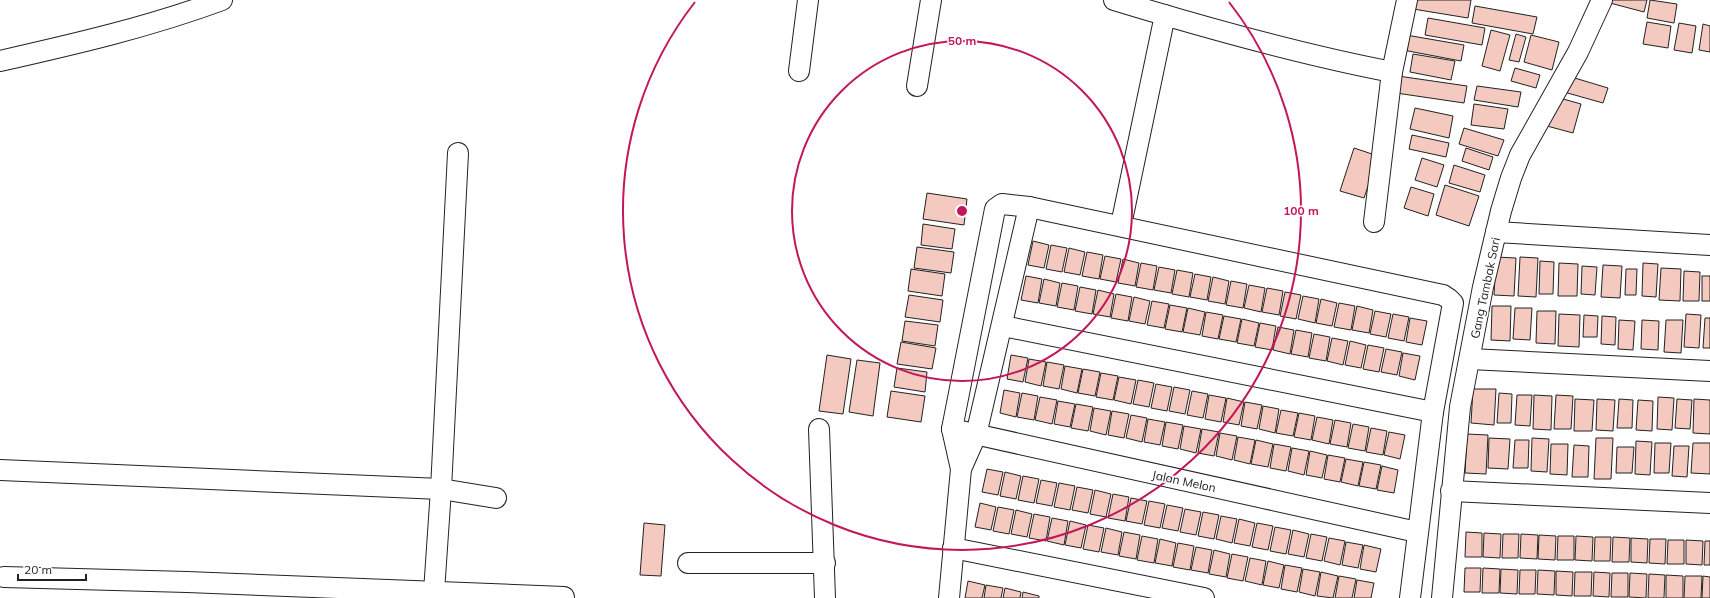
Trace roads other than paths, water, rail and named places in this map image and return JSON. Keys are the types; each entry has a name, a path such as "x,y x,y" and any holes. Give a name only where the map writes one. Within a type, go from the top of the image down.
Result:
{"street":[{"path":"0,61 91,41 172,18 222,0"},
{"path":"799,71 808,0"},
{"path":"917,86 931,0"},
{"path":"1114,0 1326,60 1392,72"},
{"path":"1374,222 1392,72 1407,0"},
{"name":"Gang Tambak Sari","path":"1442,598 1460,407 1496,232 1511,178 1520,155 1578,52 1602,0"},
{"path":"1121,225 1165,15"},
{"path":"434,592 442,489 458,153"},
{"path":"950,598 961,469 952,429 995,209 1002,204 1029,207 1121,225 1443,295 1449,299 1453,303 1433,412 1410,598"},
{"path":"961,469 976,435 1029,207"},
{"path":"1496,232 1710,245"},
{"path":"1002,326 1433,412"},
{"path":"1470,359 1710,371"},
{"path":"820,429 825,598"},
{"name":"Jalan Melon","path":"952,429 1417,532"},
{"path":"0,470 442,489 496,498"},
{"path":"1451,491 1710,503"},
{"path":"954,548 1204,598"},
{"path":"688,562 825,563"},
{"path":"4,577 187,582 564,597"}]}
